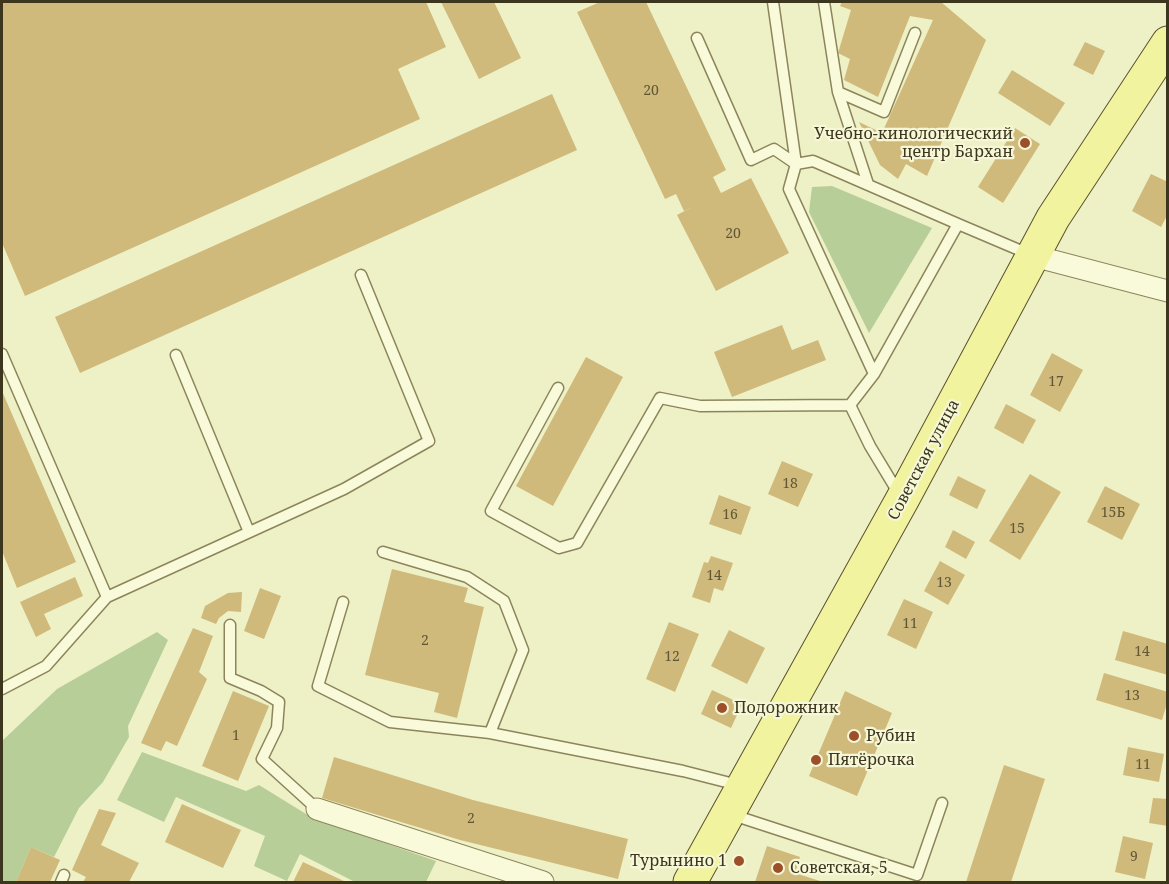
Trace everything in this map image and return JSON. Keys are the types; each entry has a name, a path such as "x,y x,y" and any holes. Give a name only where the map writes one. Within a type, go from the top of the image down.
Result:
{"main road":[{"name":"Советская улица","path":"690,882 902,500 1053,218 1167,43"}],"street":[{"path":"1034,256 1167,291"},
{"path":"317,809 543,882"}],"lane":[{"path":"773,2 796,164 789,189 874,374"},
{"path":"824,2 838,92 868,184"},
{"path":"838,92 884,112 915,33"},
{"path":"697,38 751,160 774,149 796,164 813,161 1034,256"},
{"path":"850,405 874,374 958,224"},
{"path":"2,689 46,666 107,597 344,489 429,441 361,275"},
{"path":"2,354 107,597"},
{"path":"176,355 249,532"},
{"path":"558,388 491,511 559,548 577,543 660,398 700,406 850,405"},
{"path":"850,405 870,446 902,500"},
{"path":"383,552 467,577 504,602 523,650 490,733"},
{"path":"343,602 318,686 390,722 490,733 683,771 737,801 917,875 942,803"},
{"path":"230,625 230,678 261,691 279,702 277,728 262,759 317,809"}],"green space":[{"path":"832,186 932,228 869,333 809,212 812,187"},
{"path":"157,632 168,640 128,726 129,737 103,782 79,808 54,857 31,847 16,882 2,882 2,741 57,689"},
{"path":"142,752 246,791 259,785 311,817 436,861 426,882 355,882 300,854 287,881 254,866 265,836 176,797 164,822 117,800"}],"building":[{"path":"2,2 426,2 446,47 398,69 420,119 25,296 2,243"},
{"path":"441,2 494,2 521,58 479,79"},
{"path":"600,2 646,2 726,170 713,177 721,193 751,178 789,253 716,291 677,215 694,206 684,211 676,194 665,199 577,12"},
{"path":"842,2 941,2 986,40 927,176 906,164 898,179 880,165 859,122 882,133 933,20 910,16 878,97 844,80 850,59 838,53 851,10 840,6"},
{"path":"1085,42 1105,51 1093,75 1073,65"},
{"path":"1012,70 1065,103 1050,126 998,93"},
{"path":"552,94 577,150 80,373 55,317"},
{"path":"1015,128 1040,144 1003,203 978,187"},
{"path":"1151,174 1168,182 1168,214 1161,227 1132,211"},
{"path":"782,325 792,350 818,340 826,360 732,397 714,352"},
{"path":"1052,353 1083,370 1060,412 1030,395"},
{"path":"586,357 623,377 553,506 516,486"},
{"path":"2,391 76,562 17,588 2,551"},
{"path":"1006,404 1036,420 1023,444 994,428"},
{"path":"782,461 813,474 798,507 768,494"},
{"path":"1030,474 1061,492 1020,560 989,541"},
{"path":"958,476 986,490 977,509 949,495"},
{"path":"1105,486 1140,504 1122,540 1087,522"},
{"path":"719,495 751,507 741,535 709,524"},
{"path":"953,530 975,542 966,559 945,547"},
{"path":"711,556 733,563 723,591 714,588 710,603 692,597 704,562 708,563"},
{"path":"940,561 965,575 948,605 924,591"},
{"path":"392,569 468,588 464,602 484,607 457,718 434,712 439,693 365,675"},
{"path":"75,577 83,596 44,614 51,629 36,637 20,602"},
{"path":"260,588 281,596 264,639 244,631"},
{"path":"242,592 241,612 228,611 219,618 216,624 201,618 205,606 228,593"},
{"path":"904,599 933,612 916,649 887,635"},
{"path":"669,622 699,634 675,692 646,679"},
{"path":"193,628 213,636 199,672 207,679 177,746 166,741 161,751 141,743"},
{"path":"729,630 765,648 747,684 711,666"},
{"path":"1123,631 1168,644 1168,675 1115,660"},
{"path":"1104,673 1168,692 1162,720 1096,700"},
{"name":"Подорожник","path":"712,690 742,704 731,728 701,714"},
{"path":"233,691 269,706 238,781 202,766"},
{"name":"Рубин","path":"845,691 892,713 857,796 809,776"},
{"path":"1128,747 1164,754 1159,782 1123,775"},
{"path":"334,757 473,800 628,839 618,879 460,840 322,798"},
{"path":"1004,765 1045,779 1011,882 966,882"},
{"path":"1153,798 1168,799 1168,826 1149,823"},
{"path":"182,804 241,830 223,868 165,842"},
{"path":"99,809 116,813 101,845 139,863 129,882 83,882 86,877 72,870"},
{"path":"1123,836 1153,843 1145,879 1115,872"},
{"name":"Советская, 5","path":"767,846 800,857 795,873 823,882 755,882"},
{"path":"31,847 60,860 50,882 16,882"},
{"path":"303,862 346,882 293,882"}],"place":[{"name":"Учебно-кинологический центр Бархан","path":"1025,143"},
{"name":"Подорожник","path":"722,708"},
{"name":"Рубин","path":"854,736"},
{"name":"Пятёрочка","path":"816,760"},
{"name":"Турынино 1","path":"739,861"},
{"name":"Советская, 5","path":"778,868"}]}
